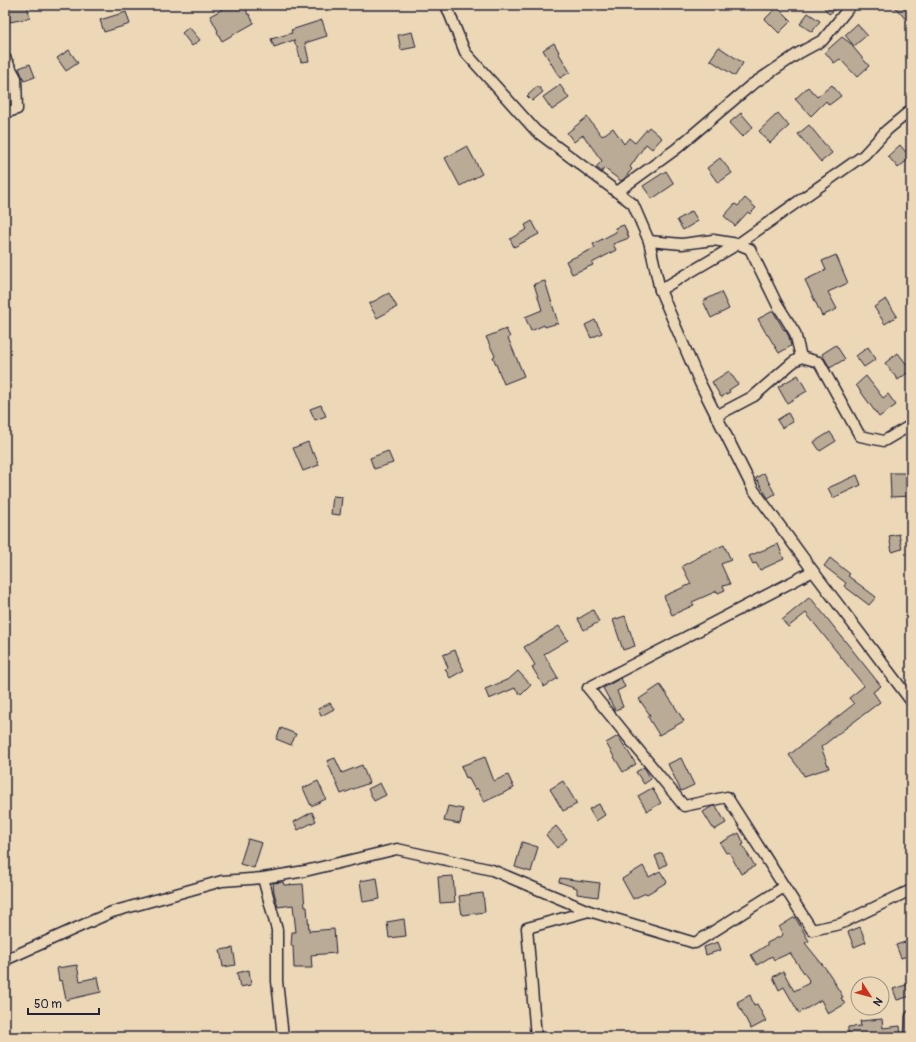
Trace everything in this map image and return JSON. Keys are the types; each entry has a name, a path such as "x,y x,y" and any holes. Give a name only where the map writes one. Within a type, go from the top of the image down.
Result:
{"street":[{"path":"446,5 465,52 536,131 633,204 649,241 660,290 700,383 753,489 911,701"},
{"path":"617,192 681,145 750,86 799,53 823,40 851,5"},
{"path":"5,58 16,78 17,109 5,113"},
{"path":"660,290 738,244 864,155 887,130 911,110"},
{"path":"649,241 682,244 712,240 738,244 750,249 777,304 795,333 801,357"},
{"path":"716,416 754,396 801,357 819,362 860,436 884,441 911,425"},
{"path":"813,571 588,688 684,806 727,797 812,930 840,924 911,890"},
{"path":"5,960 112,912 222,881 263,878 306,871 397,849 492,870 589,911 695,944 784,887"},
{"path":"263,878 277,930 277,981 283,1037"},
{"path":"536,1037 527,928 589,911"},
{"path":"910,1037 911,1016"}],"building":[{"path":"6,5 27,5 30,18 10,22"},
{"path":"230,5 245,5 248,15 249,14 254,23 222,41 210,16"},
{"path":"822,5 841,5 829,14"},
{"path":"893,5 911,5 911,25"},
{"path":"777,7 791,21 779,33 765,19"},
{"path":"126,12 130,24 104,32 100,20"},
{"path":"808,13 820,21 812,32 800,24"},
{"path":"322,20 327,36 305,43 309,61 301,62 294,40 274,47 271,39 292,33 291,30"},
{"path":"857,24 867,35 853,47 869,66 857,77 840,59 834,63 825,52 842,37 854,46 845,35"},
{"path":"189,27 200,40 192,46 182,33"},
{"path":"412,32 416,47 401,50 398,35"},
{"path":"554,43 570,72 560,78 543,50"},
{"path":"719,47 743,63 735,76 710,60"},
{"path":"69,50 78,63 66,71 57,58"},
{"path":"30,64 35,77 24,81 19,68"},
{"path":"560,85 569,98 552,110 543,97"},
{"path":"832,85 841,96 829,105 826,101 811,116 795,99 808,87 817,97"},
{"path":"538,86 543,92 532,101 527,96"},
{"path":"741,113 753,127 742,137 729,123"},
{"path":"778,113 789,126 770,143 759,131"},
{"path":"587,117 602,136 613,128 624,144 629,138 635,143 649,127 662,138 652,149 646,144 630,167 632,169 621,181 604,168 602,172 596,167 602,161 583,135 574,142 567,133"},
{"path":"809,125 832,153 821,162 798,134"},
{"path":"900,145 906,152 911,147 911,157 898,168 888,156"},
{"path":"467,146 482,174 460,186 445,158"},
{"path":"720,158 732,173 718,183 707,168"},
{"path":"666,171 674,184 652,199 643,186"},
{"path":"745,198 756,208 750,214 748,212 735,226 724,216 735,204 738,206"},
{"path":"692,211 698,221 683,230 677,220"},
{"path":"532,221 539,234 514,247 510,239 527,229 525,225"},
{"path":"624,225 629,238 613,244 616,250 592,263 593,265 572,274 566,261 595,248 593,244 616,232 615,228"},
{"path":"836,255 848,283 828,292 837,309 822,316 805,280 826,270 822,261"},
{"path":"545,281 558,323 545,327 544,325 531,331 525,317 542,310 534,284"},
{"path":"721,292 729,309 711,318 703,301"},
{"path":"389,293 397,307 377,318 369,304"},
{"path":"886,299 897,316 885,324 874,307"},
{"path":"773,311 784,330 785,329 791,346 779,353 758,319"},
{"path":"595,320 602,333 591,338 585,325"},
{"path":"506,329 510,337 508,338 524,376 504,384 493,357 495,356 486,337"},
{"path":"836,345 845,359 830,368 822,354"},
{"path":"868,347 876,359 864,367 856,356"},
{"path":"898,353 911,370 898,380 885,363"},
{"path":"729,371 738,384 729,390 730,392 721,397 712,382"},
{"path":"798,375 807,391 787,403 778,387"},
{"path":"866,376 883,398 888,394 896,405 879,417 856,385"},
{"path":"321,405 326,416 315,420 310,409"},
{"path":"788,413 793,422 782,428 777,420"},
{"path":"830,432 836,441 820,451 814,442"},
{"path":"308,442 319,465 303,471 293,448"},
{"path":"388,451 393,463 374,469 370,458"},
{"path":"764,473 775,494 768,498 756,478"},
{"path":"890,473 911,473 911,496 891,497"},
{"path":"857,475 861,485 833,498 828,488"},
{"path":"333,496 342,497 340,515 331,514"},
{"path":"899,534 902,549 892,552 889,536"},
{"path":"778,544 784,559 760,570 756,563 753,564 749,556"},
{"path":"724,545 731,560 721,564 730,584 723,586 725,590 718,593 717,591 692,602 694,605 672,615 664,596 691,584 682,566 701,555"},
{"path":"830,558 850,574 848,576 876,597 869,605 844,586 846,583 824,566"},
{"path":"810,597 881,686 873,692 880,702 821,747 829,768 804,776 789,755 854,704 849,698 864,686 806,613 788,627 782,620"},
{"path":"593,610 599,622 584,630 578,619"},
{"path":"625,616 635,646 623,650 613,620"},
{"path":"559,626 568,640 544,654 558,678 544,687 532,667 535,665 524,647"},
{"path":"455,650 464,670 450,678 445,669 448,668 443,655"},
{"path":"518,671 531,685 521,695 515,688 489,699 485,689 509,679"},
{"path":"621,678 625,687 617,691 623,707 615,710 603,688"},
{"path":"660,685 684,721 659,735 648,717 650,715 639,699"},
{"path":"330,703 334,709 321,716 318,709"},
{"path":"281,728 296,734 291,745 276,739"},
{"path":"618,736 636,764 623,772 606,743"},
{"path":"485,757 494,781 508,775 514,788 484,802 477,788 475,790 468,777 466,778 461,766"},
{"path":"335,758 342,773 362,765 369,783 341,794 327,761"},
{"path":"681,758 694,785 681,791 668,764"},
{"path":"644,767 651,779 644,784 636,772"},
{"path":"318,781 326,799 311,806 303,788"},
{"path":"563,781 577,804 563,811 550,789"},
{"path":"380,783 386,795 374,801 368,789"},
{"path":"652,788 661,803 647,811 638,796"},
{"path":"599,804 605,815 596,821 589,809"},
{"path":"448,806 463,809 460,824 444,821"},
{"path":"716,806 726,823 714,830 703,812"},
{"path":"312,812 316,821 298,830 294,822"},
{"path":"556,826 567,839 557,848 546,835"},
{"path":"739,833 744,844 742,845 755,866 741,874 729,852 726,853 720,843"},
{"path":"248,839 262,843 254,868 240,864"},
{"path":"522,842 538,847 531,872 515,867"},
{"path":"662,853 667,864 660,868 655,856"},
{"path":"643,866 649,877 660,871 667,882 647,894 646,893 633,899 622,879"},
{"path":"453,876 455,902 440,903 438,877"},
{"path":"377,878 380,899 363,902 360,881"},
{"path":"560,878 600,883 598,897 577,894 577,888 559,882"},
{"path":"283,882 284,885 303,884 309,931 334,929 336,953 311,955 312,968 294,968 293,946 291,946 292,932 296,932 293,905 278,907 274,892 273,883"},
{"path":"483,893 485,912 462,915 459,896"},
{"path":"795,917 809,941 805,943 826,969 843,997 841,998 845,1004 828,1014 821,1000 799,1013 784,987 779,990 773,977 783,971 794,991 809,983 809,980 790,953 774,960 772,956 757,965 751,955 767,945 767,943 783,935 779,927"},
{"path":"404,919 406,936 389,938 387,922"},
{"path":"860,927 866,942 854,947 848,932"},
{"path":"911,940 911,955 901,958 896,945"},
{"path":"718,942 721,950 706,955 704,947"},
{"path":"233,948 236,965 223,967 220,950"},
{"path":"77,965 80,981 98,977 101,992 66,1000 62,980 59,981 57,968"},
{"path":"249,970 251,985 240,987 237,973"},
{"path":"909,984 911,996 897,1000 893,989"},
{"path":"750,995 754,1005 757,1004 766,1021 751,1029 737,1002"},
{"path":"882,1019 883,1028 900,1026 901,1036 848,1036 848,1027 861,1026 860,1021"}]}
